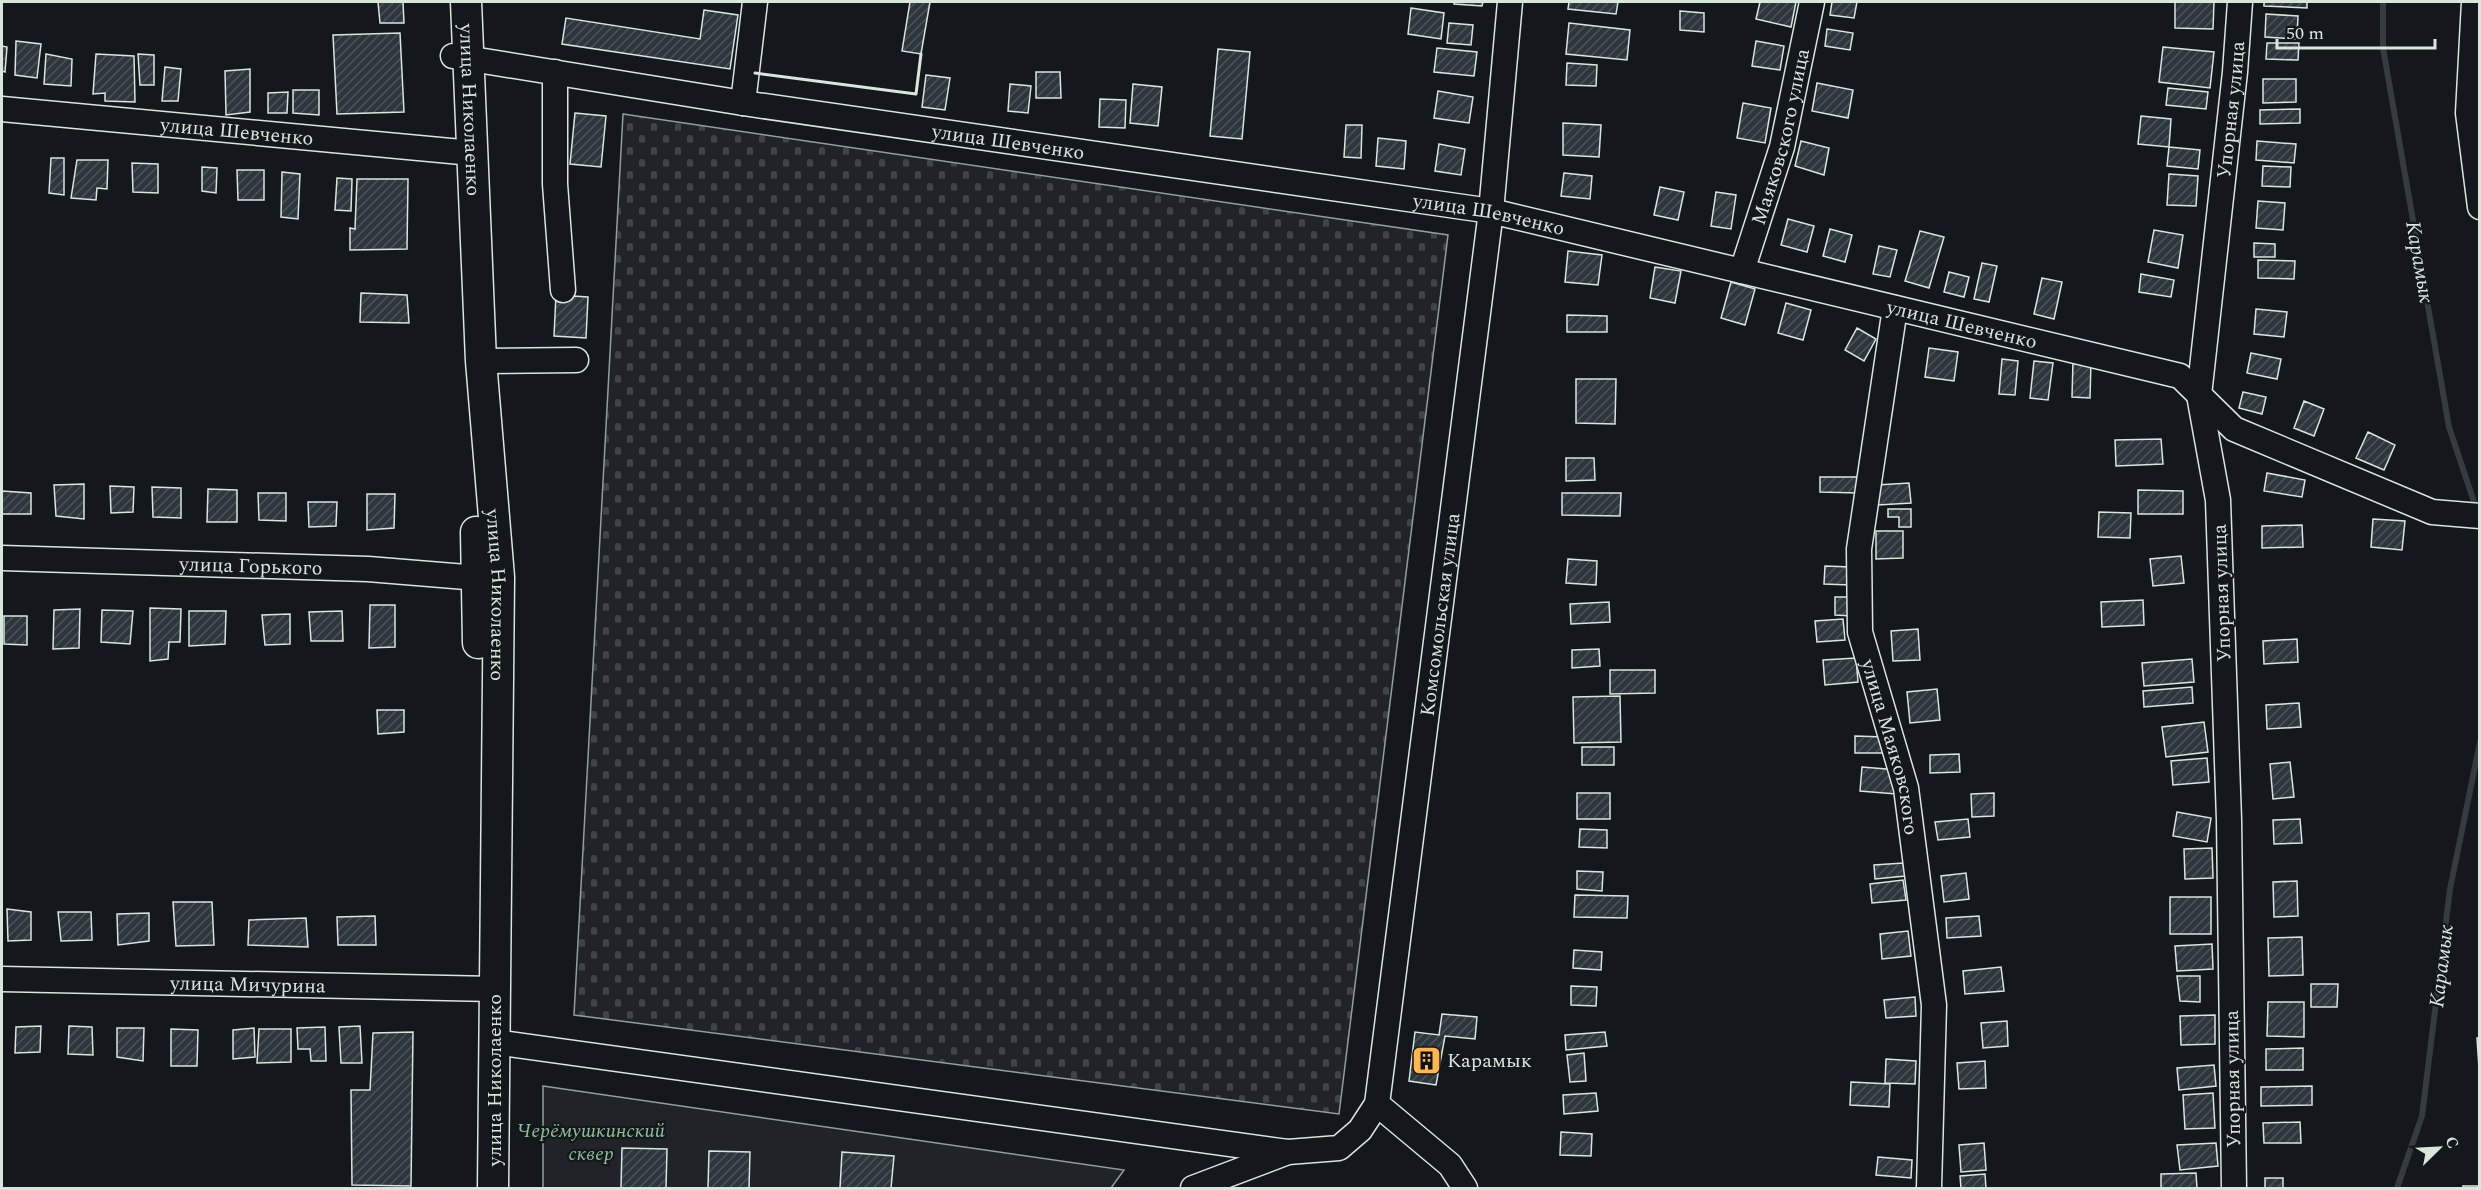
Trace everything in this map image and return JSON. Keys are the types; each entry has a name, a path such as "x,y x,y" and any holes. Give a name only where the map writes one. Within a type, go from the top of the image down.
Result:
{"main road":[{"name":"улица Николаенко","path":"451,2 461,57"},
{"name":"улица Николаенко","path":"466,2 461,57 464,152 489,578"},
{"name":"улица Николаенко","path":"464,152 481,361 489,578 488,989 478,1188"},
{"name":"улица Николаенко","path":"488,989 494,1042 493,1188"}],"street":[{"path":"742,103 755,2"},
{"name":"Комсомольская улица","path":"1377,1104 1491,211 1510,2"},
{"name":"Маяковского улица","path":"1742,271 1782,147 1812,2"},
{"name":"Упорная улица","path":"2234,1188 2229,820 2218,500 2199,395 2235,72 2240,2"},
{"path":"2474,2 2468,113 2480,207"},
{"name":"улица Шевченко","path":"461,57 742,103 1491,211 2180,376 2234,429 2432,512 2480,516"},
{"path":"555,72 555,184 563,290"},
{"name":"улица Шевченко","path":"2,109 464,152"},
{"name":"улица Маяковского","path":"1895,308 1859,549 1860,632 1906,788 1934,1005 1929,1188"},
{"path":"481,361 576,360"},
{"name":"улица Горького","path":"2,558 368,569 489,578"},
{"name":"улица Мичурина","path":"2,979 488,989"},
{"path":"494,1042 1288,1152 1339,1148 1360,1130 1377,1104 1450,1165 1465,1188"},
{"path":"1193,1188 1288,1152"}],"green space":[{"path":"623,114 1448,235 1339,1114 574,1015"},
{"name":"Черёмушкинский сквер","path":"543,1086 1124,1170 1111,1188 543,1188"}],"building":[{"path":"378,2 403,2 404,23 380,23"},
{"path":"910,2 930,2 921,54 902,51"},
{"path":"1454,2 1483,2 1482,6 1454,4"},
{"path":"1569,2 1618,2 1616,14 1568,9"},
{"path":"1760,2 1796,2 1791,27 1756,19"},
{"path":"1832,2 1857,2 1854,18 1830,15"},
{"path":"2175,2 2214,2 2213,29 2175,28"},
{"path":"2264,2 2307,2 2307,8 2264,6"},
{"path":"1411,8 1444,13 1441,39 1408,34"},
{"path":"704,10 738,15 730,69 562,44 566,18 700,39"},
{"path":"1680,11 1704,13 1704,32 1680,30"},
{"path":"2266,14 2298,16 2297,39 2265,37"},
{"path":"1449,23 1473,25 1471,45 1447,43"},
{"path":"1569,23 1630,30 1627,60 1566,54"},
{"path":"1827,29 1853,33 1850,50 1825,46"},
{"path":"400,33 404,112 337,114 333,35"},
{"path":"16,41 41,44 37,78 15,75"},
{"path":"1756,41 1784,46 1780,70 1752,66"},
{"path":"2267,43 2299,43 2298,60 2266,59"},
{"path":"2,46 7,47 5,72 2,71"},
{"path":"2163,47 2214,52 2210,88 2159,82"},
{"path":"1437,48 1477,52 1474,76 1434,72"},
{"path":"1218,49 1250,52 1242,139 1210,136"},
{"path":"46,54 72,59 71,86 44,84"},
{"path":"96,54 134,56 135,102 105,101 105,93 93,94"},
{"path":"138,54 154,55 154,85 140,85"},
{"path":"1567,63 1597,65 1596,86 1566,85"},
{"path":"165,67 181,69 178,101 162,101"},
{"path":"250,69 250,112 226,115 225,71"},
{"path":"1036,72 1060,72 1061,98 1036,98"},
{"path":"926,75 950,78 945,110 922,107"},
{"path":"2263,79 2296,79 2296,102 2263,103"},
{"path":"1817,83 1853,90 1848,118 1812,111"},
{"path":"1010,84 1031,86 1028,113 1008,111"},
{"path":"1133,84 1162,87 1158,126 1130,123"},
{"path":"2168,88 2208,92 2206,109 2166,105"},
{"path":"293,90 319,90 319,115 293,113"},
{"path":"1438,91 1473,97 1469,123 1434,118"},
{"path":"288,92 287,113 268,113 268,93"},
{"path":"1100,99 1126,100 1125,128 1099,127"},
{"path":"1743,103 1771,108 1765,143 1737,138"},
{"path":"2300,109 2300,123 2260,124 2260,110"},
{"path":"575,113 606,116 601,167 570,164"},
{"path":"2141,116 2171,119 2169,147 2138,144"},
{"path":"1563,123 1601,125 1599,157 1563,155"},
{"path":"1346,125 1362,125 1361,158 1344,157"},
{"path":"1378,138 1406,141 1404,169 1376,166"},
{"path":"1801,141 1829,148 1824,175 1795,166"},
{"path":"2257,141 2296,144 2294,163 2256,160"},
{"path":"1439,144 1465,149 1461,175 1435,171"},
{"path":"2169,147 2200,150 2198,169 2167,166"},
{"path":"51,158 64,158 64,195 49,193"},
{"path":"77,160 108,160 107,189 97,188 96,200 71,198"},
{"path":"132,163 158,164 158,193 133,192"},
{"path":"2263,166 2291,167 2290,187 2262,186"},
{"path":"202,167 217,168 216,193 202,191"},
{"path":"237,170 264,170 264,200 238,200"},
{"path":"282,172 300,174 298,219 281,217"},
{"path":"1564,173 1592,176 1590,199 1561,196"},
{"path":"2169,174 2198,176 2196,206 2167,205"},
{"path":"337,178 352,179 351,211 335,210"},
{"path":"357,179 408,179 407,249 350,250 350,228 355,229"},
{"path":"1660,187 1684,192 1678,220 1654,215"},
{"path":"1716,192 1736,195 1731,229 1711,226"},
{"path":"2258,201 2285,203 2283,230 2256,228"},
{"path":"1788,219 1814,226 1807,252 1781,245"},
{"path":"1830,229 1852,235 1845,262 1823,256"},
{"path":"2154,230 2183,235 2178,268 2148,262"},
{"path":"1920,231 1944,237 1929,288 1905,281"},
{"path":"2254,243 2275,244 2275,257 2254,257"},
{"path":"1879,246 1897,250 1890,277 1873,274"},
{"path":"1568,251 1602,255 1598,285 1565,282"},
{"path":"2258,260 2295,261 2294,279 2258,278"},
{"path":"1982,263 1997,266 1989,302 1974,299"},
{"path":"1655,267 1681,271 1675,303 1650,298"},
{"path":"1949,272 1969,277 1964,297 1944,292"},
{"path":"2141,274 2174,280 2171,297 2139,292"},
{"path":"2042,278 2062,282 2054,319 2034,314"},
{"path":"1731,282 1755,289 1745,325 1721,318"},
{"path":"361,293 407,295 409,323 360,322"},
{"path":"556,295 588,297 586,338 554,336"},
{"path":"1786,303 1811,310 1803,340 1778,333"},
{"path":"2256,309 2287,312 2284,337 2254,334"},
{"path":"1567,315 1607,316 1607,332 1567,332"},
{"path":"1857,328 1876,339 1864,361 1845,350"},
{"path":"1929,348 1958,352 1954,381 1925,377"},
{"path":"2251,353 2281,359 2277,379 2247,373"},
{"path":"2002,359 2018,361 2015,395 1999,394"},
{"path":"2034,361 2053,363 2048,400 2030,398"},
{"path":"2073,361 2091,362 2090,398 2072,397"},
{"path":"1576,379 1616,379 1615,424 1576,423"},
{"path":"2243,392 2266,397 2262,414 2239,408"},
{"path":"2304,401 2324,409 2314,436 2294,428"},
{"path":"2368,432 2395,445 2384,470 2356,458"},
{"path":"2161,439 2163,464 2116,466 2115,440"},
{"path":"1566,458 1594,458 1595,480 1566,481"},
{"path":"2267,473 2305,480 2302,497 2264,491"},
{"path":"1820,477 1858,477 1858,493 1820,492"},
{"path":"1909,483 1911,503 1878,505 1877,485"},
{"path":"84,484 84,519 56,516 54,485"},
{"path":"110,486 134,487 133,512 111,513"},
{"path":"152,487 181,488 181,518 153,517"},
{"path":"208,489 237,490 237,522 207,522"},
{"path":"2138,490 2183,491 2183,514 2138,514"},
{"path":"2,491 31,493 31,514 2,514"},
{"path":"258,493 286,493 286,521 259,520"},
{"path":"1562,493 1621,493 1620,516 1562,515"},
{"path":"367,494 395,494 394,528 367,530"},
{"path":"308,502 337,502 336,526 309,527"},
{"path":"1888,509 1911,509 1911,527 1899,527 1899,517 1888,517"},
{"path":"2099,512 2131,513 2130,538 2098,537"},
{"path":"2373,519 2405,521 2402,550 2371,547"},
{"path":"2302,525 2303,547 2262,548 2262,526"},
{"path":"1876,531 1903,531 1903,558 1876,559"},
{"path":"2181,556 2184,583 2153,586 2150,559"},
{"path":"1568,559 1597,561 1596,585 1566,583"},
{"path":"1825,566 1851,567 1850,585 1824,584"},
{"path":"1835,597 1854,597 1853,616 1835,615"},
{"path":"2143,600 2144,625 2102,627 2101,602"},
{"path":"1609,602 1610,622 1571,624 1570,604"},
{"path":"370,605 395,605 395,647 369,648"},
{"path":"150,608 181,609 180,642 169,642 168,659 150,661"},
{"path":"80,609 79,648 53,649 54,610"},
{"path":"102,610 133,611 130,644 101,642"},
{"path":"189,611 226,611 225,644 189,646"},
{"path":"342,611 343,641 311,641 309,612"},
{"path":"290,614 290,644 265,645 262,615"},
{"path":"4,616 27,616 27,645 4,644"},
{"path":"1843,619 1845,640 1817,642 1815,621"},
{"path":"1918,629 1920,660 1893,661 1891,631"},
{"path":"2297,639 2298,662 2264,664 2263,641"},
{"path":"1599,649 1600,666 1572,668 1572,650"},
{"path":"1856,658 1858,682 1825,685 1823,660"},
{"path":"2192,659 2194,682 2144,686 2142,663"},
{"path":"1610,670 1655,670 1655,693 1610,694"},
{"path":"2192,687 2193,703 2144,707 2143,691"},
{"path":"1937,689 1940,720 1910,723 1907,692"},
{"path":"1620,696 1621,742 1574,743 1573,697"},
{"path":"2299,703 2301,727 2267,729 2266,705"},
{"path":"377,710 404,710 404,732 378,734"},
{"path":"2204,722 2208,752 2166,757 2162,727"},
{"path":"1855,736 1884,737 1884,753 1855,753"},
{"path":"1582,747 1614,747 1614,765 1582,765"},
{"path":"1959,754 1960,772 1930,773 1930,755"},
{"path":"2207,758 2209,782 2173,785 2171,761"},
{"path":"2290,762 2294,797 2273,799 2270,764"},
{"path":"1862,767 1898,770 1896,794 1860,791"},
{"path":"1577,793 1610,793 1610,819 1577,819"},
{"path":"1994,793 1994,816 1972,817 1971,794"},
{"path":"2177,812 2211,818 2207,842 2173,836"},
{"path":"1968,819 1970,837 1938,840 1935,822"},
{"path":"2300,819 2302,843 2274,844 2273,820"},
{"path":"1580,829 1607,830 1607,848 1579,847"},
{"path":"2212,848 2213,878 2185,879 2184,849"},
{"path":"1903,863 1905,876 1875,879 1874,865"},
{"path":"1577,871 1603,872 1602,891 1577,889"},
{"path":"1966,873 1969,899 1944,902 1941,876"},
{"path":"1903,880 1906,900 1872,903 1870,884"},
{"path":"2297,881 2298,916 2274,917 2273,882"},
{"path":"1575,895 1628,896 1627,918 1574,917"},
{"path":"2170,897 2211,897 2211,934 2170,934"},
{"path":"173,902 212,902 214,945 176,946"},
{"path":"7,909 31,912 31,940 8,941"},
{"path":"58,912 91,912 92,940 61,941"},
{"path":"149,913 149,941 118,945 117,914"},
{"path":"375,916 376,945 338,945 337,917"},
{"path":"1979,916 1981,936 1947,938 1946,918"},
{"path":"306,918 308,947 248,945 249,920"},
{"path":"1908,931 1911,956 1882,959 1880,934"},
{"path":"2302,937 2303,975 2269,976 2268,938"},
{"path":"2212,944 2213,969 2177,971 2175,946"},
{"path":"1574,950 1602,952 1601,970 1573,968"},
{"path":"2001,967 2004,991 1965,994 1963,971"},
{"path":"2177,976 2200,976 2200,1002 2180,1001"},
{"path":"2311,984 2338,984 2337,1007 2311,1007"},
{"path":"1571,986 1597,987 1596,1006 1571,1005"},
{"path":"1915,997 1916,1016 1886,1018 1884,1000"},
{"path":"2268,1002 2304,1002 2304,1037 2267,1036"},
{"name":"Карамык","path":"1442,1014 1477,1017 1475,1039 1445,1036 1436,1085 1409,1081 1415,1032 1439,1035"},
{"path":"2215,1015 2215,1044 2181,1045 2180,1016"},
{"path":"2007,1021 2008,1046 1983,1048 1981,1023"},
{"path":"41,1026 40,1052 15,1053 16,1027"},
{"path":"69,1026 92,1027 93,1055 68,1054"},
{"path":"360,1026 362,1063 341,1063 339,1027"},
{"path":"325,1027 326,1061 311,1061 310,1049 298,1049 297,1028"},
{"path":"117,1028 144,1028 143,1061 117,1057"},
{"path":"254,1028 255,1057 233,1059 233,1030"},
{"path":"171,1029 198,1030 197,1066 171,1066"},
{"path":"259,1029 291,1029 291,1062 257,1063"},
{"path":"413,1032 411,1186 352,1185 351,1090 370,1090 373,1033"},
{"path":"1605,1032 1607,1046 1566,1050 1565,1035"},
{"path":"2477,1038 2480,1038 2480,1068 2479,1068"},
{"path":"2303,1048 2303,1070 2266,1070 2266,1049"},
{"path":"1584,1053 1586,1081 1570,1082 1567,1055"},
{"path":"1886,1059 1916,1061 1915,1084 1885,1083"},
{"path":"1985,1061 1986,1088 1959,1089 1957,1063"},
{"path":"2214,1065 2216,1086 2179,1090 2177,1068"},
{"path":"1851,1082 1890,1084 1889,1107 1850,1105"},
{"path":"2312,1086 2312,1105 2261,1106 2261,1087"},
{"path":"1596,1093 1598,1111 1564,1114 1563,1095"},
{"path":"2213,1093 2215,1128 2185,1129 2183,1095"},
{"path":"2300,1122 2301,1143 2264,1143 2263,1123"},
{"path":"1561,1132 1592,1134 1591,1156 1560,1155"},
{"path":"1984,1143 1986,1170 1961,1172 1959,1145"},
{"path":"2216,1143 2218,1166 2180,1170 2177,1145"},
{"path":"622,1148 667,1149 666,1188 621,1188"},
{"path":"709,1151 750,1152 749,1188 708,1188"},
{"path":"842,1152 894,1156 891,1188 840,1188"},
{"path":"1878,1157 1912,1160 1911,1178 1876,1175"},
{"path":"2196,1173 2197,1188 2161,1188 2161,1174"},
{"path":"1985,1174 1986,1188 1961,1188 1960,1176"},
{"path":"2265,1178 2283,1178 2283,1188 2265,1188"},
{"path":"2463,1186 2480,1186 2480,1188 2463,1188"}],"waterway":[{"name":"Карамык","path":"2383,2 2383,48 2449,427 2477,511"},
{"name":"Карамык","path":"2397,1188 2422,1116 2450,889 2480,742"}],"wall":[{"path":"755,73 916,94 921,54"}],"place":[{"name":"Карамык","path":"1426,1060"}]}
